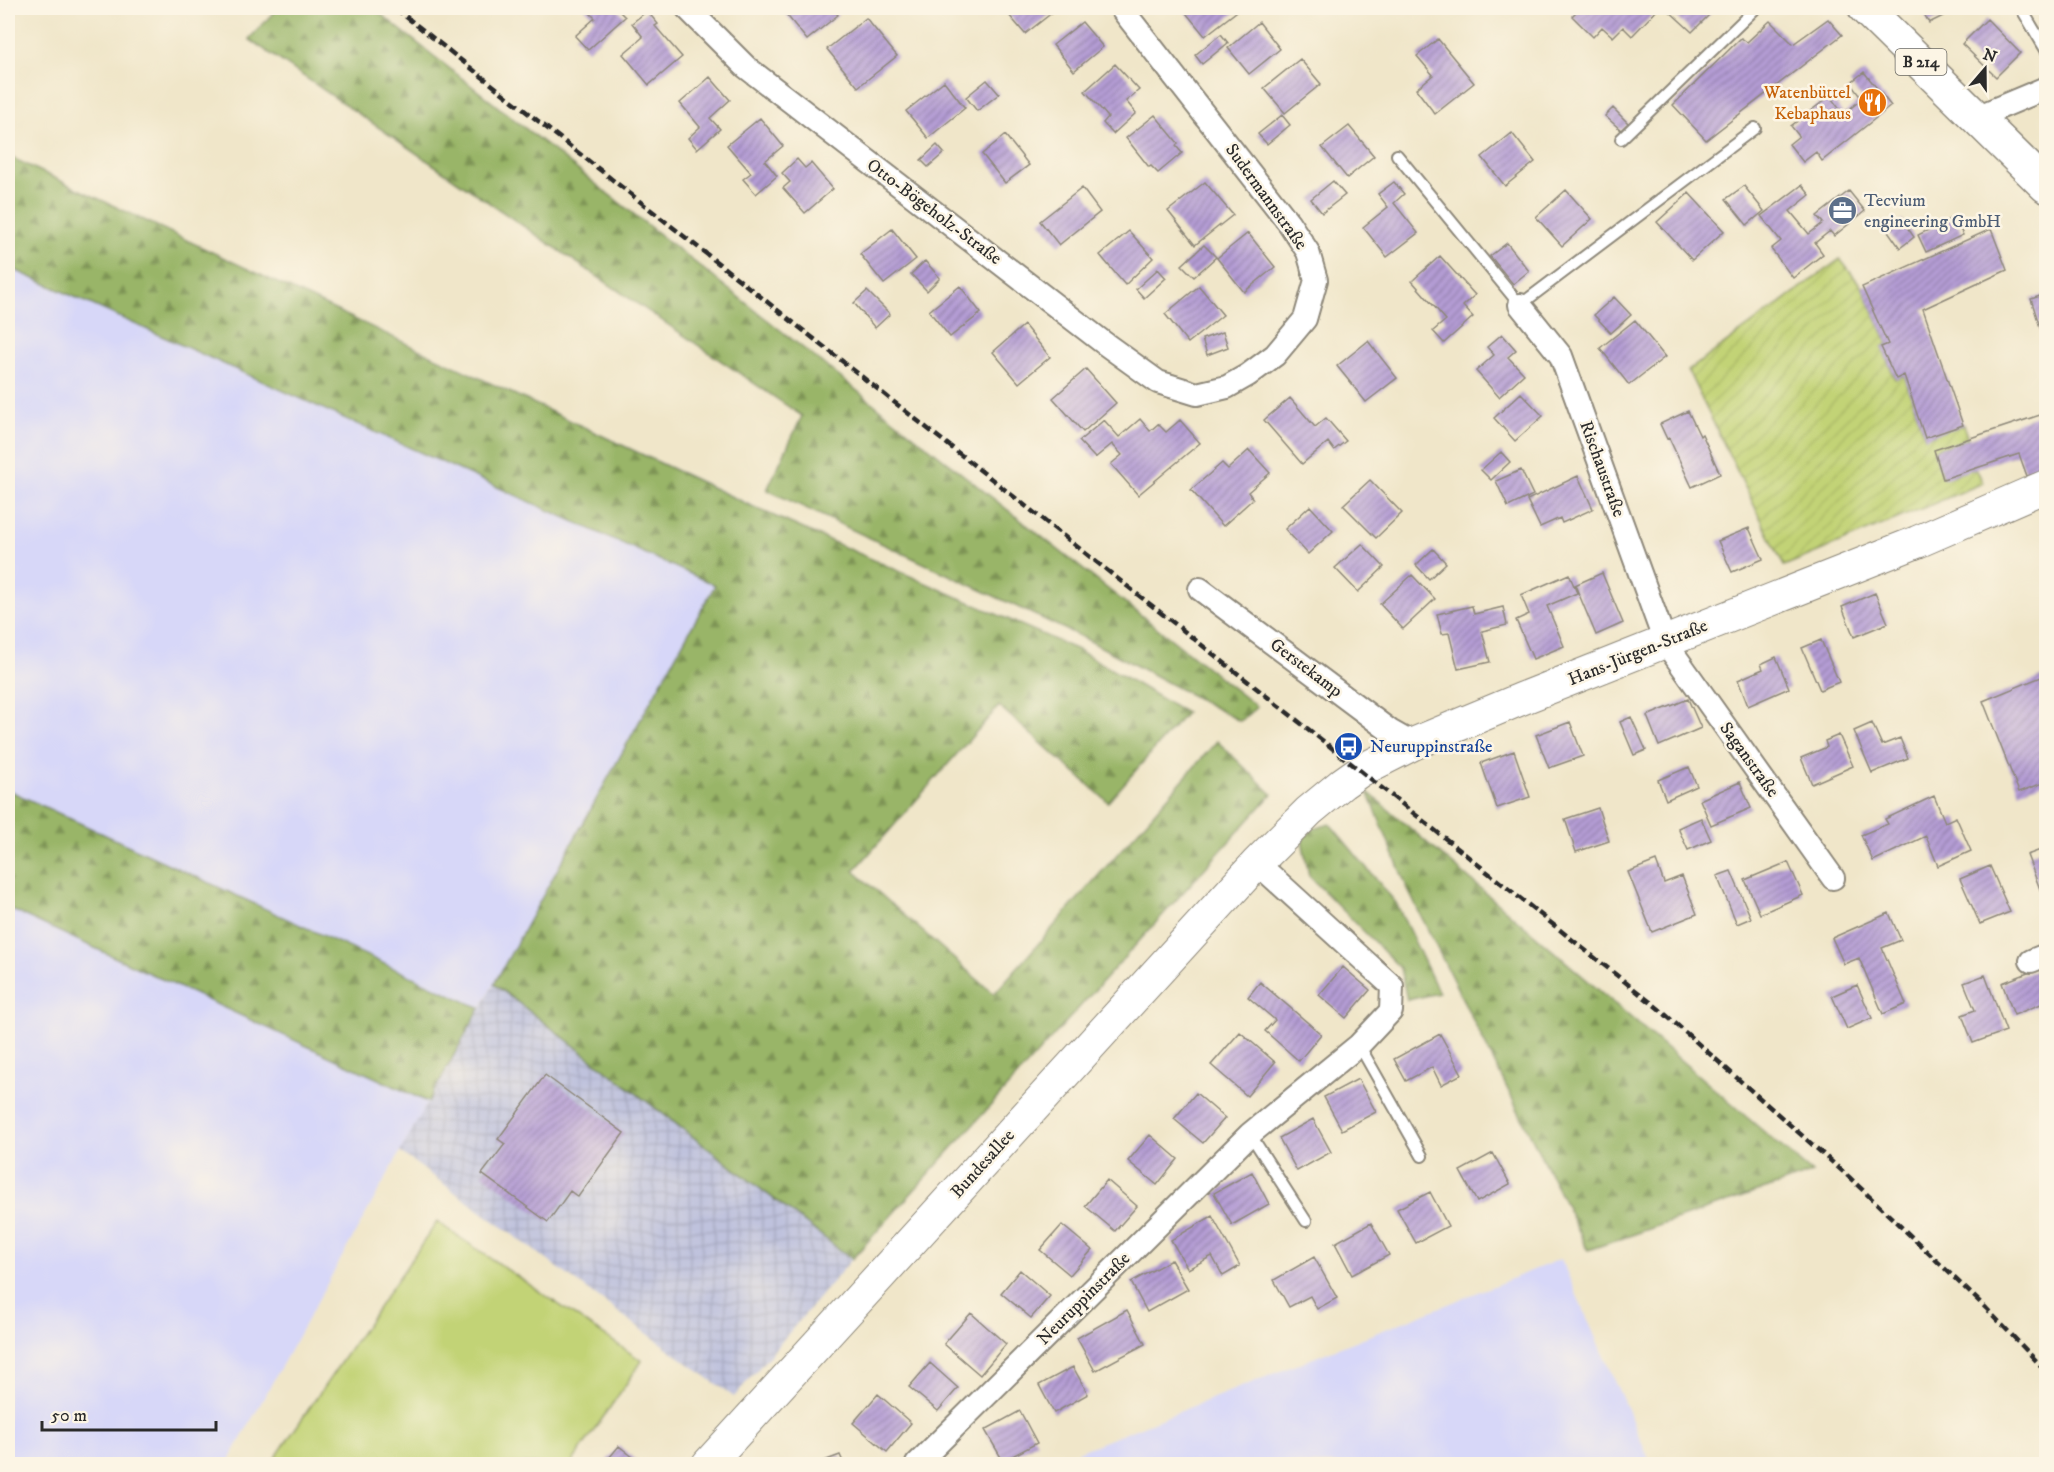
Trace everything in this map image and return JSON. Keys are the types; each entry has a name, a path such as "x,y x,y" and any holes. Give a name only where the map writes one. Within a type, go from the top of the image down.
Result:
{"main road":[{"name":"B 214","path":"1864,8 2046,186"},
{"name":"Hans-Jürgen-Straße","path":"1257,863 1309,811 1343,783 1360,771 1413,744 1917,542 2046,486"},
{"name":"Bundesallee","path":"708,1464 1257,863"}],"street":[{"name":"Sudermannstraße","path":"1121,8 1289,223 1308,252 1316,280 1305,320 1275,355 1227,387 1197,394"},
{"name":"Otto-Bögeholz-Straße","path":"693,10 746,67 1104,344 1158,382 1197,394"},
{"path":"1977,117 2046,88"},
{"name":"Rischaustraße","path":"1520,305 1561,356 1665,642"},
{"name":"Gerstekamp","path":"1200,589 1390,731 1413,744"},
{"name":"Saganstraße","path":"1665,642 1833,878"},
{"name":"Neuruppinstraße","path":"917,1464 1250,1134 1359,1045 1391,1011 1392,986 1257,863"}],"lane":[{"path":"1621,139 1756,8"},
{"path":"2021,8 2046,50"},
{"path":"1520,305 1755,128"},
{"name":"Rischaustraße","path":"1397,155 1520,305"},
{"path":"1359,1045 1422,1156"},
{"path":"1250,1134 1306,1221"}],"shaded area":[{"path":"8,156 758,508 227,1464 8,1464"},
{"path":"494,984 852,1259 734,1397 400,1152"},
{"path":"1561,1259 1651,1464 1048,1464"}],"green space":[{"path":"269,8 373,8 1257,707 1240,721 1086,639 767,490 802,416 249,39 274,12"},
{"path":"8,156 758,509 1080,651 1186,713 1108,802 999,706 854,871 994,994 1217,741 1272,794 852,1259 494,984 715,585 8,267"},
{"path":"1840,259 1862,287 1888,344 1882,347 1895,379 1904,375 1925,437 1963,425 1968,439 1934,450 1943,478 1976,468 1983,483 1784,566 1688,371"},
{"path":"8,790 480,1008 428,1102 8,908"},
{"path":"1368,792 1812,1173 1588,1250 1408,890"},
{"path":"1330,824 1396,903 1439,993 1407,1000 1400,968 1309,876 1302,840 1313,829"},
{"path":"437,1222 642,1361 571,1464 271,1464"}],"building":[{"path":"585,8 616,8 625,17 588,50 575,36 595,18"},
{"path":"781,8 832,8 838,15 807,40"},
{"path":"1003,8 1058,8 1025,34"},
{"path":"1182,8 1241,8 1205,36"},
{"path":"1580,8 1659,8 1632,36 1623,27 1613,37 1602,27 1593,37 1572,16"},
{"path":"1666,8 1716,8 1692,32"},
{"path":"1921,8 1959,8 1929,23"},
{"path":"647,11 658,24 655,26 682,57 649,85 623,54 643,37 632,23"},
{"path":"866,18 897,56 858,87 827,49"},
{"path":"1828,19 1842,35 1706,140 1673,105 1741,38 1747,42 1770,21 1793,44"},
{"path":"1987,19 2020,53 1996,77 1962,44"},
{"path":"1082,22 1103,47 1074,71 1053,45"},
{"path":"1259,22 1280,49 1249,74 1228,48"},
{"path":"1221,34 1228,43 1202,64 1195,55"},
{"path":"1438,39 1474,83 1435,114 1416,89 1433,75 1417,56"},
{"path":"1300,59 1321,84 1285,113 1264,88"},
{"path":"1115,64 1139,90 1126,101 1136,113 1113,134 1103,123 1108,117 1085,91"},
{"path":"1864,72 1891,106 1822,161 1816,152 1803,162 1789,144 1799,136 1791,126 1830,96 1843,114 1862,99 1850,83"},
{"path":"710,77 730,100 710,118 720,129 697,149 688,138 700,127 680,103"},
{"path":"987,80 999,94 977,111 966,97"},
{"path":"944,81 965,108 928,138 906,111"},
{"path":"1613,108 1628,123 1621,130 1605,116"},
{"path":"1155,115 1178,143 1176,146 1182,153 1158,173 1151,166 1149,167 1126,138"},
{"path":"1282,115 1290,125 1267,144 1258,134"},
{"path":"760,118 783,146 765,161 777,176 756,194 743,179 751,173 727,145"},
{"path":"1349,126 1374,156 1347,178 1322,147"},
{"path":"1512,133 1535,162 1505,186 1482,157"},
{"path":"1005,135 1029,165 1005,183 982,154"},
{"path":"937,145 944,153 928,167 921,160"},
{"path":"797,159 805,168 811,163 833,189 805,213 783,188 790,182 782,173"},
{"path":"1333,181 1345,195 1322,213 1311,199"},
{"path":"1205,182 1233,215 1195,245 1168,211"},
{"path":"1394,182 1404,194 1394,203 1418,233 1387,257 1363,227 1388,207 1378,194"},
{"path":"1802,185 1810,195 1790,211 1809,234 1823,223 1817,216 1849,191 1865,211 1834,236 1830,231 1815,243 1823,254 1793,278 1771,249 1781,241 1761,216"},
{"path":"1744,186 1764,211 1747,225 1726,199"},
{"path":"1082,188 1100,212 1059,245 1040,221"},
{"path":"1566,190 1592,219 1562,246 1536,217"},
{"path":"1689,193 1724,231 1692,260 1657,222"},
{"path":"1954,217 1963,235 1926,252 1918,235"},
{"path":"1902,220 1914,237 1900,248 1888,231"},
{"path":"892,229 916,259 884,284 860,254"},
{"path":"1991,229 2007,270 1923,309 1963,425 1925,438 1904,375 1896,379 1881,347 1888,344 1862,287"},
{"path":"1129,231 1153,258 1125,285 1100,255"},
{"path":"1248,233 1275,267 1244,292 1217,258"},
{"path":"1507,243 1529,271 1513,284 1490,256"},
{"path":"1204,245 1216,257 1194,277 1182,265"},
{"path":"1440,256 1475,295 1463,306 1473,317 1444,343 1433,331 1446,320 1412,281"},
{"path":"925,261 940,278 927,291 911,274"},
{"path":"1158,269 1166,278 1144,298 1136,289"},
{"path":"960,286 981,313 950,337 929,311"},
{"path":"1199,286 1223,315 1188,343 1165,314"},
{"path":"867,291 890,314 875,328 854,303"},
{"path":"2046,294 2046,346 2031,299"},
{"path":"1614,297 1631,315 1611,333 1594,315"},
{"path":"1635,320 1665,357 1629,385 1600,348"},
{"path":"1024,325 1050,357 1019,383 993,352"},
{"path":"1223,332 1228,347 1207,355 1202,339"},
{"path":"1502,334 1516,350 1508,357 1524,374 1499,397 1476,371 1494,355 1487,347"},
{"path":"1368,341 1397,378 1366,402 1337,366"},
{"path":"1086,369 1116,403 1083,432 1053,398"},
{"path":"1521,393 1543,416 1515,441 1494,418"},
{"path":"1290,398 1315,427 1326,418 1346,441 1334,450 1328,442 1302,464 1264,420"},
{"path":"1688,411 1700,436 1702,434 1720,474 1692,487 1660,424"},
{"path":"2046,413 2046,445 2043,446 2046,455 2046,470 2027,476 2019,454 1943,479 1934,450"},
{"path":"1140,419 1150,431 1158,424 1166,432 1180,420 1200,443 1138,495 1111,464 1122,455 1112,444 1095,458 1079,441 1104,420 1119,437"},
{"path":"1249,450 1270,473 1248,492 1253,499 1223,526 1191,490 1222,463 1228,469"},
{"path":"1501,452 1510,462 1491,480 1481,470"},
{"path":"1521,470 1533,495 1508,507 1496,481"},
{"path":"1578,476 1593,509 1562,523 1560,518 1540,527 1527,500"},
{"path":"1370,480 1402,513 1376,538 1343,505"},
{"path":"1310,506 1333,531 1308,554 1285,529"},
{"path":"1749,528 1763,559 1732,572 1718,541"},
{"path":"1362,544 1384,567 1358,592 1335,568"},
{"path":"1433,549 1446,563 1429,579 1416,565"},
{"path":"1602,573 1623,623 1596,635 1575,585"},
{"path":"1569,574 1577,593 1547,606 1564,646 1533,659 1516,620 1529,614 1521,595"},
{"path":"1412,575 1435,599 1403,629 1380,604"},
{"path":"1875,593 1888,623 1854,637 1842,607"},
{"path":"1472,606 1474,614 1503,607 1507,625 1482,631 1490,662 1458,669 1449,633 1442,634 1437,614"},
{"path":"1821,640 1839,682 1820,690 1802,648"},
{"path":"1776,657 1789,688 1748,706 1738,680 1763,669 1761,664"},
{"path":"2046,675 2046,782 2019,792 1983,701"},
{"path":"1688,699 1701,728 1659,746 1647,716"},
{"path":"1631,717 1646,750 1634,755 1620,722"},
{"path":"1570,722 1583,756 1549,768 1536,735"},
{"path":"1872,723 1882,745 1900,738 1908,758 1872,773 1854,731"},
{"path":"1839,735 1853,766 1812,784 1801,758 1827,747 1825,741"},
{"path":"1514,751 1530,797 1497,808 1481,763"},
{"path":"1689,767 1697,786 1666,800 1658,780"},
{"path":"1740,782 1751,808 1711,825 1700,800"},
{"path":"1934,796 1945,822 1956,817 1971,851 1938,866 1926,836 1873,861 1861,835 1888,824 1885,819"},
{"path":"1598,808 1609,841 1576,852 1565,819"},
{"path":"1701,818 1711,840 1688,850 1678,828"},
{"path":"2046,848 2046,905 2027,855"},
{"path":"1656,861 1664,883 1682,876 1697,914 1652,932 1628,872"},
{"path":"1788,862 1803,895 1760,914 1745,880"},
{"path":"1990,866 2010,912 1980,924 1960,879"},
{"path":"1731,871 1751,918 1737,924 1717,876"},
{"path":"1889,913 1901,940 1882,948 1906,1004 1883,1014 1859,958 1844,964 1832,938"},
{"path":"1343,967 1370,990 1346,1018 1319,995"},
{"path":"2041,968 2046,982 2046,1002 2014,1015 2002,983"},
{"path":"1985,975 2006,1031 1973,1043 1962,1015 1975,1010 1964,983"},
{"path":"1260,982 1321,1034 1299,1061 1265,1031 1275,1020 1248,997"},
{"path":"1857,985 1872,1018 1847,1029 1832,996"},
{"path":"1240,1032 1275,1062 1247,1096 1211,1065"},
{"path":"1440,1034 1462,1074 1441,1085 1432,1067 1406,1081 1394,1059"},
{"path":"545,1075 624,1133 578,1197 570,1191 548,1222 482,1174 505,1144 498,1139"},
{"path":"1358,1079 1376,1112 1342,1130 1324,1097"},
{"path":"1196,1093 1225,1118 1203,1143 1174,1119"},
{"path":"1313,1119 1331,1152 1297,1171 1279,1138"},
{"path":"1150,1135 1178,1159 1157,1185 1128,1161"},
{"path":"1493,1153 1510,1184 1477,1202 1460,1171"},
{"path":"1252,1172 1269,1204 1232,1225 1214,1193"},
{"path":"1107,1180 1137,1206 1115,1231 1085,1206"},
{"path":"1430,1192 1448,1226 1416,1243 1397,1209"},
{"path":"1212,1216 1240,1266 1223,1276 1212,1256 1188,1269 1171,1240"},
{"path":"1371,1223 1389,1255 1352,1275 1335,1243"},
{"path":"1062,1225 1092,1250 1070,1275 1040,1250"},
{"path":"1314,1257 1337,1298 1317,1309 1310,1296 1289,1307 1274,1280"},
{"path":"1171,1260 1188,1289 1147,1312 1131,1282"},
{"path":"1020,1270 1050,1296 1031,1318 1001,1293"},
{"path":"1127,1310 1145,1344 1095,1371 1077,1338"},
{"path":"971,1313 1006,1344 980,1375 944,1344"},
{"path":"930,1363 958,1388 938,1411 909,1387"},
{"path":"1073,1367 1088,1394 1054,1413 1039,1385"},
{"path":"878,1394 911,1423 887,1452 853,1423"},
{"path":"1020,1411 1037,1443 1003,1461 985,1430"},
{"path":"619,1446 639,1462 637,1464 604,1464"},
{"path":"840,1455 844,1464 816,1464"}],"railway":[{"path":"395,8 1659,1009 1849,1177 1986,1308 2046,1371"}],"place":[{"name":"Watenbüttel Kebaphaus","path":"1872,103"},
{"name":"Tecvium engineering GmbH","path":"1843,211"},
{"name":"Neuruppinstraße","path":"1349,747"}]}
